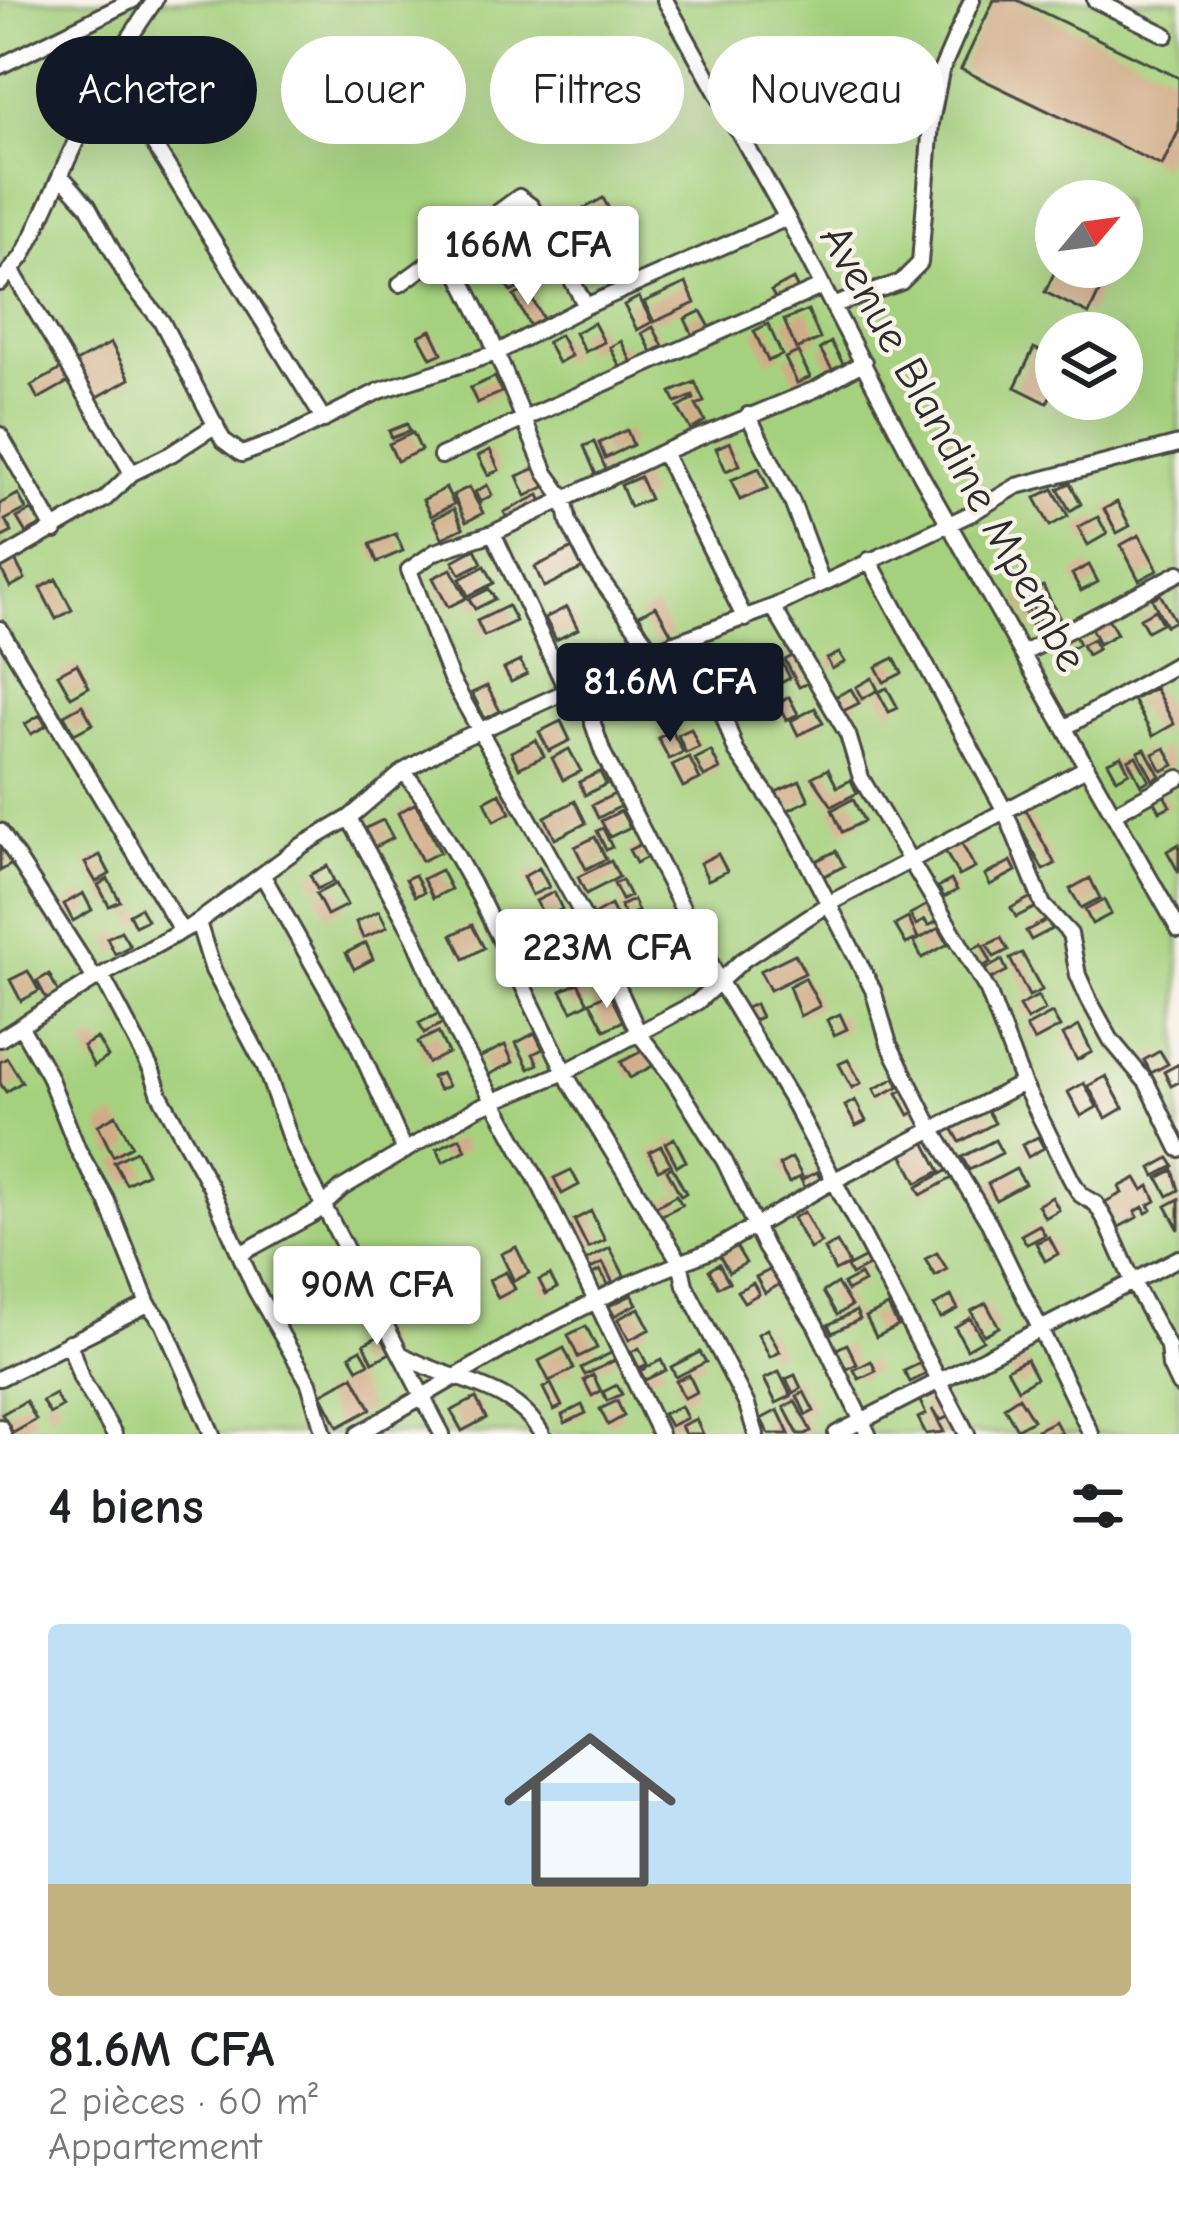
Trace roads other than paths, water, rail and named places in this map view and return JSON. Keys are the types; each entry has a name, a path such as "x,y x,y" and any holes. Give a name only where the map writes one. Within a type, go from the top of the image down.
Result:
{"street":[{"path":"0,66 133,0"},
{"path":"131,36 155,0"},
{"name":"Avenue Blandine Mpembe","path":"664,0 1179,930"},
{"path":"833,305 902,282 920,263 941,71 972,0"},
{"path":"1095,0 1166,35"},
{"path":"76,144 6,277 132,473"},
{"path":"154,144 324,420"},
{"path":"62,177 88,206 129,281 163,322 181,365 229,447 242,454 380,391 496,352 586,306 787,218"},
{"path":"400,284 505,204 524,198 586,306"},
{"path":"447,250 555,490 564,498 569,523 589,563 654,653"},
{"path":"441,456 823,286"},
{"path":"864,362 816,389 664,452 493,533 435,552 409,570 437,649 596,937 639,1034 716,1148 773,1261 815,1324 865,1428"},
{"path":"748,415 792,502 821,582"},
{"path":"0,560 105,500 132,473 216,424"},
{"path":"0,436 55,531"},
{"path":"0,1039 198,922 301,846 349,818 404,770 479,729 591,678 773,607 1033,480 1179,443"},
{"path":"664,452 745,619"},
{"path":"493,533 566,689"},
{"path":"869,560 1006,813 1043,905 1070,934 1078,976 1089,1000 1111,1040 1148,1083 1179,1149"},
{"path":"1024,653 1179,573"},
{"path":"773,607 848,735 861,778 907,861 933,894 988,991 1023,1083 1072,1181 1106,1221 1132,1282 1168,1346 1179,1385"},
{"path":"0,629 181,930"},
{"path":"684,640 720,706 736,751 787,823 873,990 889,1044 932,1129 977,1200 1091,1434"},
{"path":"1066,728 1179,663"},
{"path":"591,678 596,736 720,982 795,1106 968,1434"},
{"path":"240,1254 404,1150 494,1100 565,1072 697,1002 743,960 828,904 1086,768"},
{"path":"404,770 479,896 565,1072 680,1262 685,1286 747,1405 756,1434"},
{"path":"1113,814 1179,778"},
{"path":"349,818 598,1301 660,1434"},
{"path":"0,831 98,978 152,1071 255,1289 309,1383 324,1434"},
{"path":"262,876 355,1039 404,1150"},
{"path":"1163,904 1179,895"},
{"path":"198,922 213,970 265,1067 284,1129 442,1434"},
{"path":"22,1027 48,1074 148,1304 163,1323 212,1434"},
{"path":"358,1434 517,1341 715,1249 833,1181 1023,1083"},
{"path":"836,1434 865,1428 1041,1326 1179,1258"},
{"path":"0,1378 148,1304"},
{"path":"69,1342 81,1378 114,1434"},
{"path":"401,1354 520,1406 542,1434"}]}
